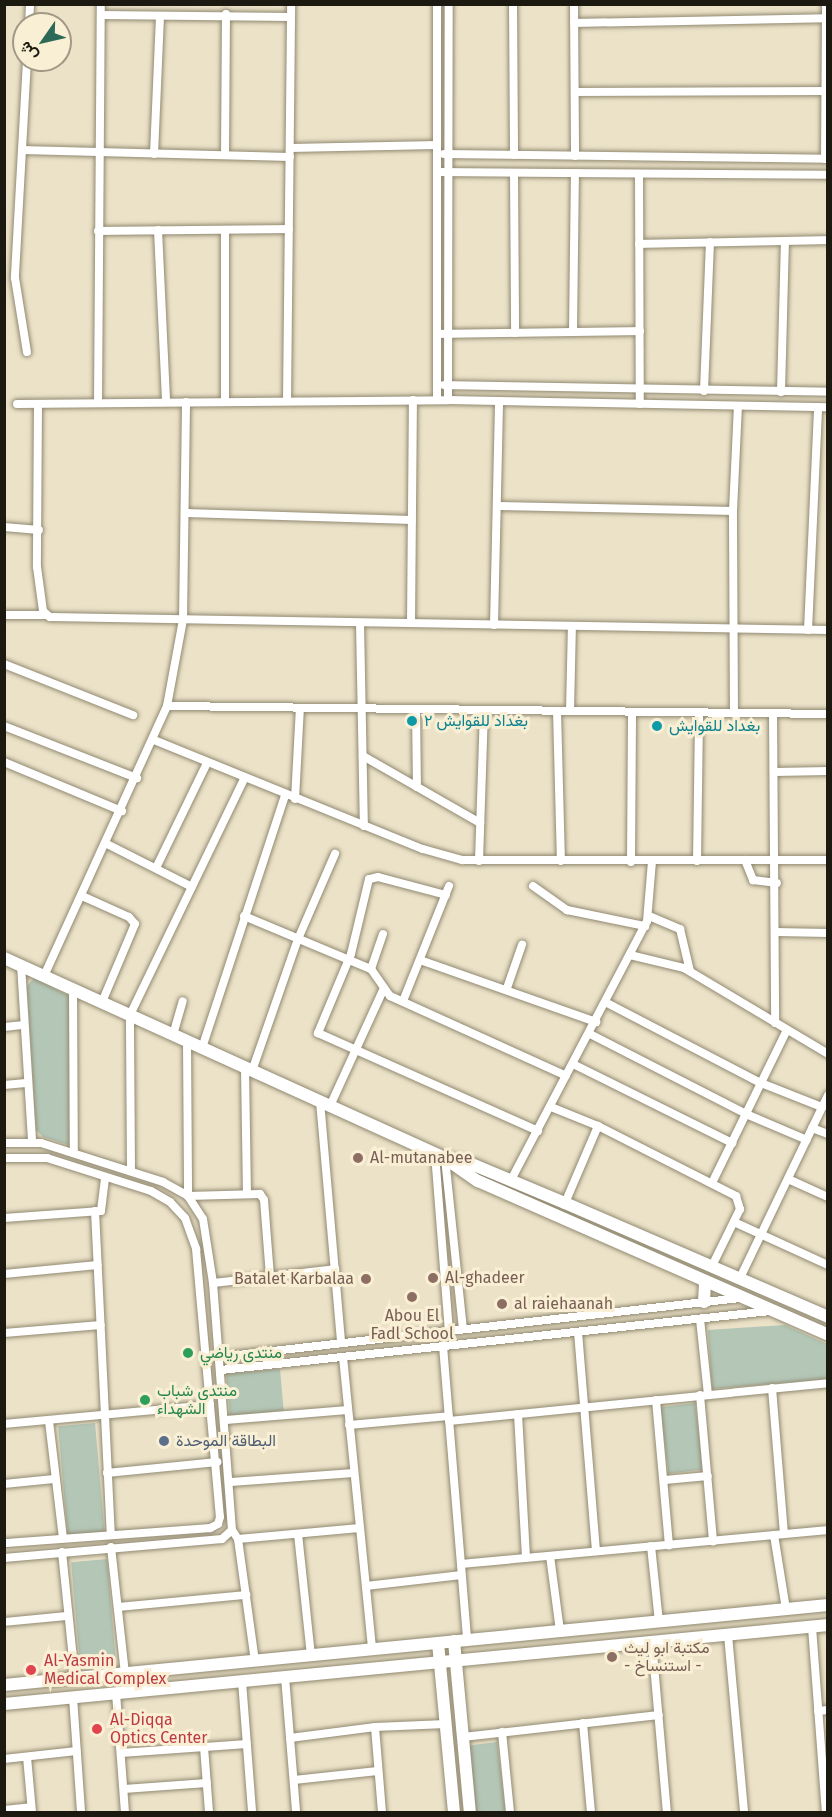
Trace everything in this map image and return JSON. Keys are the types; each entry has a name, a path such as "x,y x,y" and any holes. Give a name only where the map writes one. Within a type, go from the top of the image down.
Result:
{"street":[{"path":"98,403 98,153 101,4"},
{"path":"287,401 291,4"},
{"path":"437,4 437,400"},
{"path":"448,400 449,4"},
{"path":"513,4 514,155"},
{"path":"574,4 575,156"},
{"path":"22,150 225,155 437,150 449,154 826,159 826,4"},
{"path":"101,15 226,14 291,17"},
{"path":"225,155 226,14"},
{"path":"154,154 160,16"},
{"path":"574,23 826,18"},
{"path":"26,72 15,278 27,352"},
{"path":"575,92 825,91"},
{"path":"437,172 828,175"},
{"path":"514,173 515,333"},
{"path":"573,332 575,173"},
{"path":"639,174 640,404"},
{"path":"98,231 289,229"},
{"path":"158,230 165,402"},
{"path":"225,230 225,402"},
{"path":"639,244 828,240"},
{"path":"781,392 785,241"},
{"path":"704,391 710,243"},
{"path":"437,257 449,256"},
{"path":"437,334 640,331"},
{"path":"437,385 828,392"},
{"path":"411,623 413,400"},
{"path":"18,404 448,400 828,407"},
{"path":"494,625 499,506 499,401"},
{"path":"44,976 107,844 167,706 183,620 186,402"},
{"path":"38,404 39,530 36,567 46,615"},
{"path":"734,713 733,511 738,405"},
{"path":"808,630 818,407"},
{"path":"499,506 733,511"},
{"path":"186,513 412,520"},
{"path":"4,527 39,530"},
{"path":"4,615 828,630"},
{"path":"360,622 364,826"},
{"path":"570,711 572,626"},
{"path":"4,664 133,715"},
{"path":"167,706 828,714"},
{"path":"295,799 300,708"},
{"path":"416,709 417,787"},
{"path":"479,861 484,710"},
{"path":"556,711 561,861"},
{"path":"631,862 632,712"},
{"path":"697,861 699,712"},
{"path":"773,713 777,860 775,1023"},
{"path":"4,726 137,778"},
{"path":"154,740 244,779 442,856 479,861 828,860"},
{"path":"363,756 480,823"},
{"path":"4,762 122,811"},
{"path":"156,868 207,763"},
{"path":"775,772 828,771"},
{"path":"131,1171 129,1015 244,779"},
{"path":"202,1048 285,795"},
{"path":"107,844 192,887"},
{"path":"247,1193 249,1069 298,939 335,854"},
{"path":"745,860 753,880 777,883"},
{"path":"511,1180 597,1022 645,926 649,916 652,862"},
{"path":"403,1001 448,891 378,877 369,879 349,960 318,1030 322,1037 538,1131"},
{"path":"532,886 567,910 645,926"},
{"path":"82,896 129,917 135,924 102,1002"},
{"path":"244,916 371,969 383,990 403,1001 566,1076"},
{"path":"649,916 680,929 690,971"},
{"path":"776,932 828,933"},
{"path":"371,969 383,934"},
{"path":"507,988 522,945"},
{"path":"630,955 670,962 690,971 828,1054"},
{"path":"4,958 440,1156 511,1180 828,1317"},
{"path":"420,960 507,988 597,1022"},
{"path":"21,965 22,1025 32,1141"},
{"path":"73,989 74,1153"},
{"path":"341,1343 325,1104 354,1052 383,990"},
{"path":"173,1035 183,1001"},
{"path":"607,1003 761,1083 822,1107"},
{"path":"4,1027 22,1025"},
{"path":"712,1183 787,1030"},
{"path":"590,1034 746,1114 807,1140"},
{"path":"187,1041 188,1196 203,1219 213,1283 231,1482 232,1530 238,1539 255,1661"},
{"path":"573,1064 732,1143"},
{"path":"4,1085 26,1083"},
{"path":"740,1278 828,1095"},
{"path":"550,1107 598,1126 712,1183 740,1202 734,1222 712,1266"},
{"path":"565,1203 598,1126"},
{"path":"812,1128 828,1134"},
{"path":"4,1143 32,1141 74,1153 131,1171 188,1196 257,1193 264,1200 270,1276"},
{"path":"4,1158 37,1156 95,1173 161,1196 185,1218 194,1239 202,1309 217,1462 218,1524"},
{"path":"440,1156 478,1182 828,1335"},
{"path":"440,1156 463,1329"},
{"path":"440,1156 449,1331"},
{"path":"95,1173 97,1160"},
{"path":"4,1218 101,1211 105,1177"},
{"path":"788,1179 828,1197"},
{"path":"95,1211 111,1534"},
{"path":"734,1222 828,1265"},
{"path":"4,1274 98,1265"},
{"path":"213,1283 335,1269"},
{"path":"704,1302 705,1281"},
{"path":"220,1357 744,1298"},
{"path":"717,1301 720,1316"},
{"path":"202,1309 216,1308"},
{"path":"221,1370 772,1311"},
{"path":"700,1318 712,1541"},
{"path":"4,1333 101,1325"},
{"path":"578,1332 596,1551"},
{"path":"443,1346 461,1564 460,1641 456,1661 470,1812"},
{"path":"343,1357 372,1649"},
{"path":"349,1425 518,1413 828,1383"},
{"path":"772,1388 779,1534 786,1609"},
{"path":"656,1400 665,1480 669,1545"},
{"path":"4,1424 210,1405"},
{"path":"226,1420 348,1410"},
{"path":"518,1413 526,1558"},
{"path":"49,1421 54,1479 63,1538"},
{"path":"107,1473 217,1462"},
{"path":"231,1482 354,1473"},
{"path":"665,1480 708,1476"},
{"path":"4,1484 54,1479"},
{"path":"4,1543 210,1528 218,1524 232,1530"},
{"path":"238,1539 360,1528"},
{"path":"4,1558 222,1539 232,1530"},
{"path":"461,1564 828,1530"},
{"path":"298,1534 311,1655"},
{"path":"651,1546 659,1622"},
{"path":"111,1547 124,1673"},
{"path":"62,1552 75,1678"},
{"path":"550,1556 560,1631"},
{"path":"366,1586 461,1575"},
{"path":"118,1607 246,1595"},
{"path":"4,1685 828,1605"},
{"path":"4,1622 68,1616"},
{"path":"4,1704 828,1625"},
{"path":"812,1627 823,1711 826,1812"},
{"path":"728,1635 744,1812"},
{"path":"652,1642 667,1812"},
{"path":"438,1643 454,1812"},
{"path":"285,1677 296,1812"},
{"path":"242,1681 252,1812"},
{"path":"116,1693 125,1812"},
{"path":"73,1697 81,1812"},
{"path":"463,1737 659,1715"},
{"path":"290,1738 375,1727 446,1724"},
{"path":"583,1724 591,1812"},
{"path":"375,1727 382,1812"},
{"path":"502,1732 510,1812"},
{"path":"121,1753 247,1743"},
{"path":"204,1747 209,1812"},
{"path":"4,1759 77,1751"},
{"path":"4,1810 32,1810 27,1757"},
{"path":"294,1780 378,1771"},
{"path":"124,1789 207,1783"}],"green space":[{"path":"34,978 69,996 69,1145 43,1137 36,1130 27,986"},
{"path":"785,1325 827,1344 827,1379 712,1389 708,1330"},
{"path":"280,1369 284,1411 230,1416 226,1374"},
{"path":"695,1403 703,1470 668,1474 660,1407"},
{"path":"95,1423 104,1532 68,1535 58,1426"},
{"path":"107,1559 116,1661 80,1664 71,1562"},
{"path":"497,1742 506,1811 475,1812 467,1746"}],"place":[{"name":"بغداد للقوايش ٢","path":"412,721"},
{"name":"بغداد للقوايش","path":"657,726"},
{"name":"Al-mutanabee","path":"358,1158"},
{"name":"Al-ghadeer","path":"433,1278"},
{"name":"Batalet Karbalaa","path":"366,1279"},
{"name":"Abou El Fadl School","path":"412,1297"},
{"name":"al raiehaanah","path":"502,1304"},
{"name":"منتدى رياضي","path":"188,1353"},
{"name":"منتدى شباب الشهداء","path":"145,1400"},
{"name":"البطاقة الموحدة","path":"164,1441"},
{"name":"مكتبة ابو ليث - استنساخ -","path":"612,1657"},
{"name":"Al-Yasmin Medical Complex","path":"31,1670"},
{"name":"Al-Diqqa Optics Center","path":"97,1729"}]}
